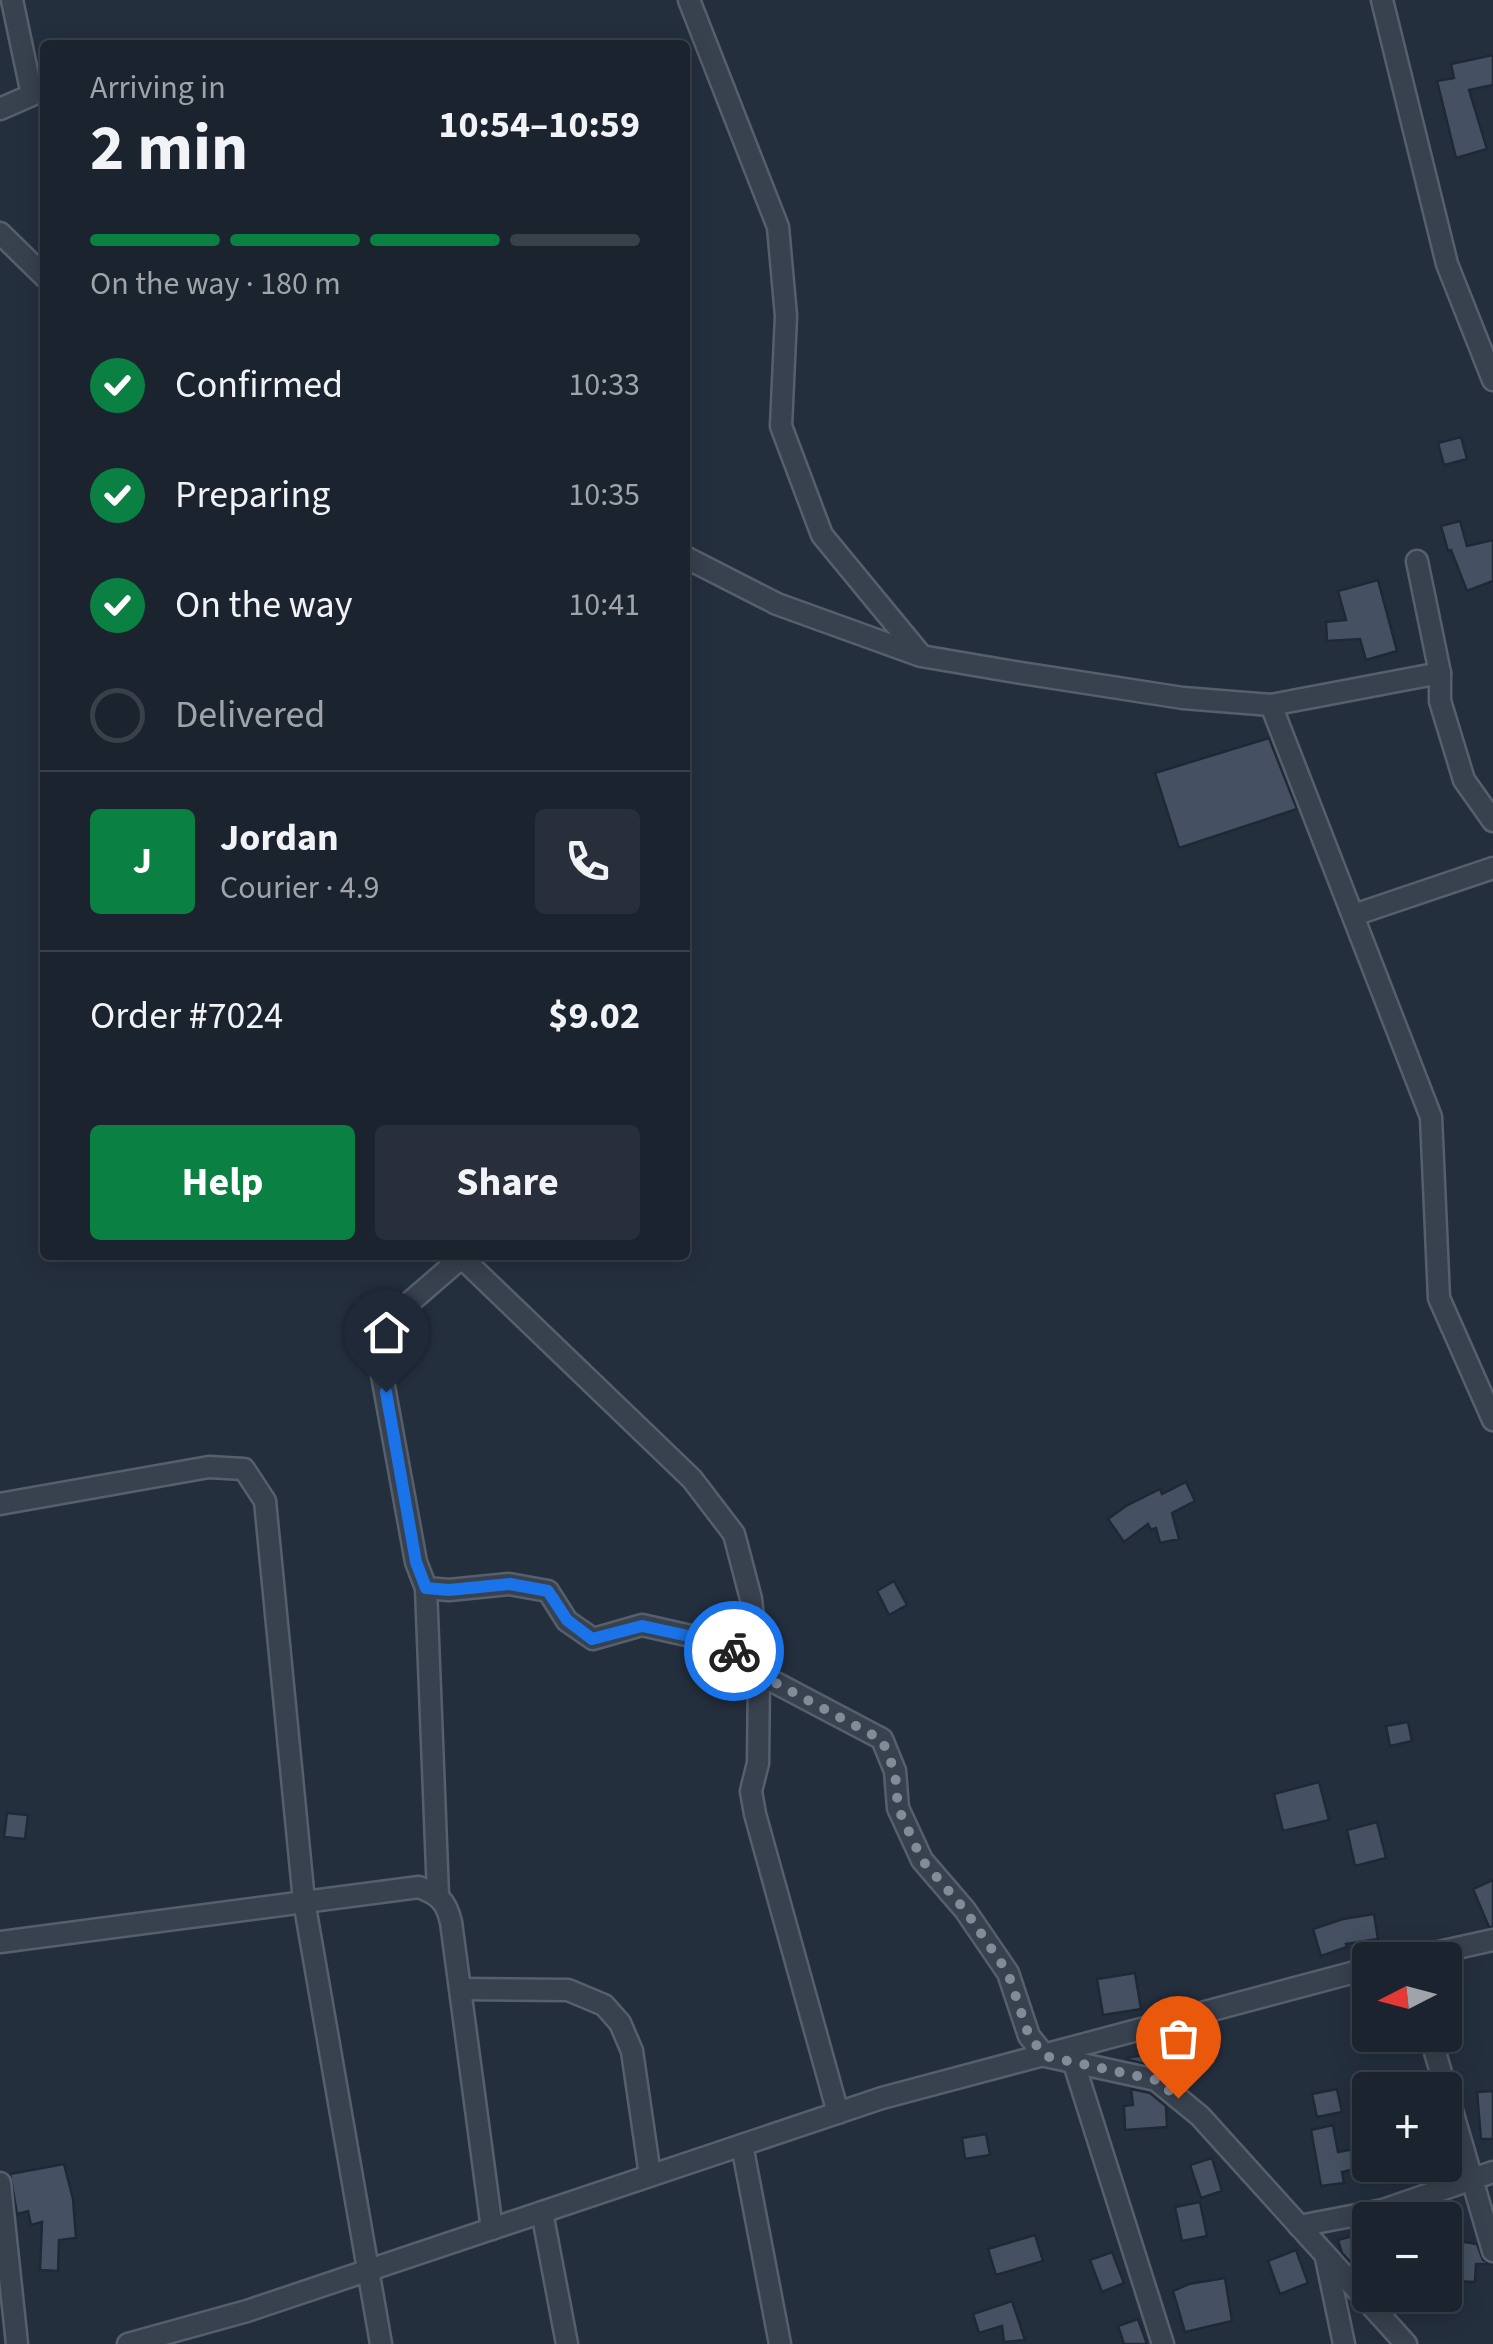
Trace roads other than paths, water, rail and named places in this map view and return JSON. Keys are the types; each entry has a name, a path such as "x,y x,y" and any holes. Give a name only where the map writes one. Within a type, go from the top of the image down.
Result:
{"street":[{"path":"0,109 32,95 12,0"},
{"path":"689,0 778,227 786,316 781,426 822,535 921,656"},
{"path":"1382,0 1447,264 1493,380"},
{"path":"0,233 40,272"},
{"path":"690,560 776,604 921,656 1184,698 1271,705 1440,673"},
{"path":"1417,561 1440,673 1440,701 1464,780 1493,820"},
{"path":"1271,705 1430,1116 1439,1298 1493,1420"},
{"path":"1354,915 1493,868"},
{"path":"438,1895 426,1588 416,1562 381,1370 380,1330 456,1260"},
{"path":"464,1260 692,1479 734,1534 751,1598 759,1674 758,1763 751,1791 755,1814 838,2113"},
{"path":"0,1504 209,1467 244,1469 265,1501 304,1901 381,2344"},
{"path":"426,1588 449,1590 510,1584 548,1591 567,1620 592,1639 642,1626 726,1644 759,1674 882,1740 895,1772 898,1808 922,1860 965,1910 1008,1973 1029,2036 1045,2056"},
{"path":"0,1942 419,1886 438,1895 452,1922 492,2229"},
{"path":"1462,1947 1493,1940"},
{"path":"1072,2056 1352,1973"},
{"path":"460,1989 568,1990 604,2004 620,2024 632,2050 650,2176"},
{"path":"1435,2052 1493,2251"},
{"path":"128,2344 200,2334 367,2271 951,2078 1045,2056 1072,2056 1156,2080 1200,2116 1406,2344"},
{"path":"1072,2056 1164,2344"},
{"path":"742,2144 780,2344"},
{"path":"1299,2226 1383,2210 1493,2172"},
{"path":"0,2183 17,2344"},
{"path":"542,2212 567,2344"},
{"path":"1326,2255 1344,2344"}]}
